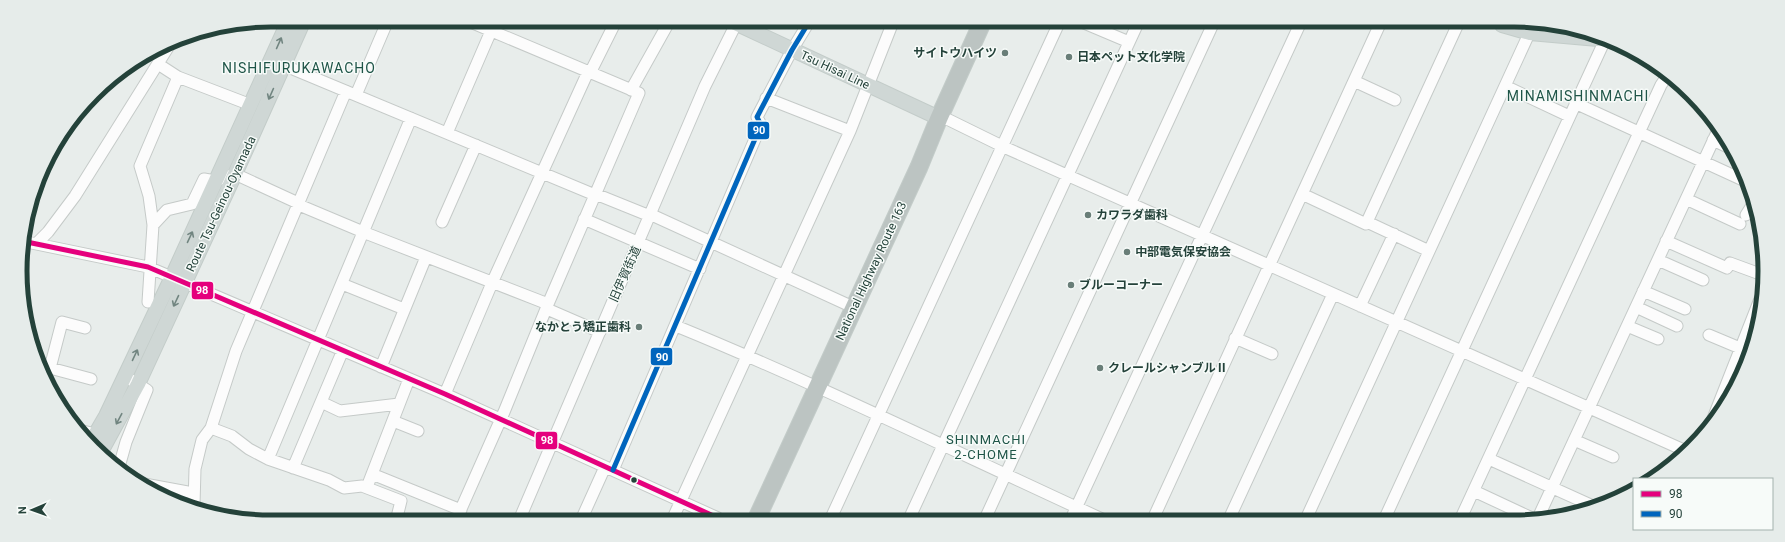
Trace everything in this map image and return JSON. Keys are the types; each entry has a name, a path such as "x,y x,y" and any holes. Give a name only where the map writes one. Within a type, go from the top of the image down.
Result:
{"highway":[{"name":"National Highway Route 163","path":"758,515 855,308 980,27"}],"main road":[{"name":"Route Tsu-Geinou-Oyamada","path":"90,435 124,377 235,174 278,62 287,27"},
{"name":"Route Tsu-Geinou-Oyamada","path":"103,448 138,384 215,181 251,105 300,27"},
{"name":"Tsu Hisai Line","path":"745,27 868,86 939,118"},
{"path":"1520,27 1582,36"}],"street":[{"path":"194,502 193,493 196,469 202,440 211,428 236,351 298,204 384,27"},
{"path":"372,474 459,514 584,219 639,94 482,27"},
{"path":"445,394 492,283 587,74 590,73 613,27"},
{"path":"631,90 666,27"},
{"name":"旧伊賀街道","path":"521,515 705,86 733,27"},
{"path":"584,515 609,469 676,326 761,126 757,117 792,50 806,27"},
{"path":"674,515 850,131 891,27"},
{"path":"832,515 1057,27"},
{"path":"1093,27 1129,42"},
{"path":"911,515 1136,27"},
{"path":"987,515 1212,27"},
{"path":"1073,515 1299,27"},
{"path":"1155,515 1379,27"},
{"path":"1367,222 1457,27"},
{"path":"1308,515 1532,29"},
{"path":"447,133 491,31"},
{"path":"1386,515 1603,44"},
{"path":"37,243 48,232 75,196 166,51"},
{"path":"278,62 595,195 650,216 654,216 855,308"},
{"path":"158,64 178,77 251,105"},
{"path":"148,302 153,225 149,196 140,166 178,77"},
{"path":"1462,515 1639,132 1665,79"},
{"path":"1354,81 1395,100"},
{"path":"1505,86 1569,116"},
{"path":"766,98 850,131"},
{"path":"1575,103 1739,178"},
{"path":"268,459 411,118"},
{"path":"939,118 949,120 1067,176 1680,449"},
{"path":"1542,513 1552,487 1716,134"},
{"path":"1713,140 1722,144"},
{"path":"442,222 476,145"},
{"path":"153,225 168,210 192,204 204,179 215,181 235,174 298,204 364,232 547,306 600,332"},
{"path":"1302,194 1429,251"},
{"path":"1686,199 1743,219 1750,208"},
{"path":"584,219 700,269"},
{"path":"1360,306 1394,234"},
{"path":"1666,241 1727,268 1730,263 1758,273"},
{"path":"29,242 150,268 178,279 445,394 711,515"},
{"path":"381,367 426,257"},
{"path":"1658,260 1703,280"},
{"path":"342,284 404,309"},
{"path":"1643,291 1685,309"},
{"path":"1231,515 1333,294"},
{"path":"1636,307 1678,326"},
{"path":"1721,399 1741,354 1753,320"},
{"path":"48,368 62,322 85,328"},
{"path":"676,326 747,355 1093,515"},
{"path":"1627,326 1658,339"},
{"path":"1709,335 1741,354"},
{"path":"1235,338 1272,354"},
{"path":"293,468 343,350"},
{"path":"49,370 91,379"},
{"path":"120,463 126,442 147,390 124,377"},
{"path":"367,487 409,379"},
{"path":"321,402 340,411 399,404"},
{"path":"393,421 418,431"},
{"path":"211,428 232,436 249,449 268,459 329,480 344,488 362,486 367,487 401,501 398,515"},
{"path":"1574,440 1613,457"},
{"path":"1489,459 1587,504"},
{"path":"156,486 193,493"},
{"path":"1474,491 1524,514"}],"transit line":[{"name":"90","path":"613,470 761,125 757,117 792,50 806,27"},
{"name":"98","path":"29,242 148,267 445,394 711,515"}],"place":[{"name":"サイトウハイツ","path":"1005,53"},
{"name":"日本ペット文化学院","path":"1069,57"},
{"name":"カワラダ歯科","path":"1088,215"},
{"name":"中部電気保安協会","path":"1127,252"},
{"name":"ブルーコーナー","path":"1071,285"},
{"name":"なかとう矯正歯科","path":"639,327"},
{"name":"クレールシャンブルⅡ","path":"1100,368"}],"district":[{"name":"NISHIFURUKAWACHO","path":"299,68"},
{"name":"MINAMISHINMACHI","path":"1578,96"},
{"name":"SHINMACHI 2-CHOME","path":"986,446"}]}
